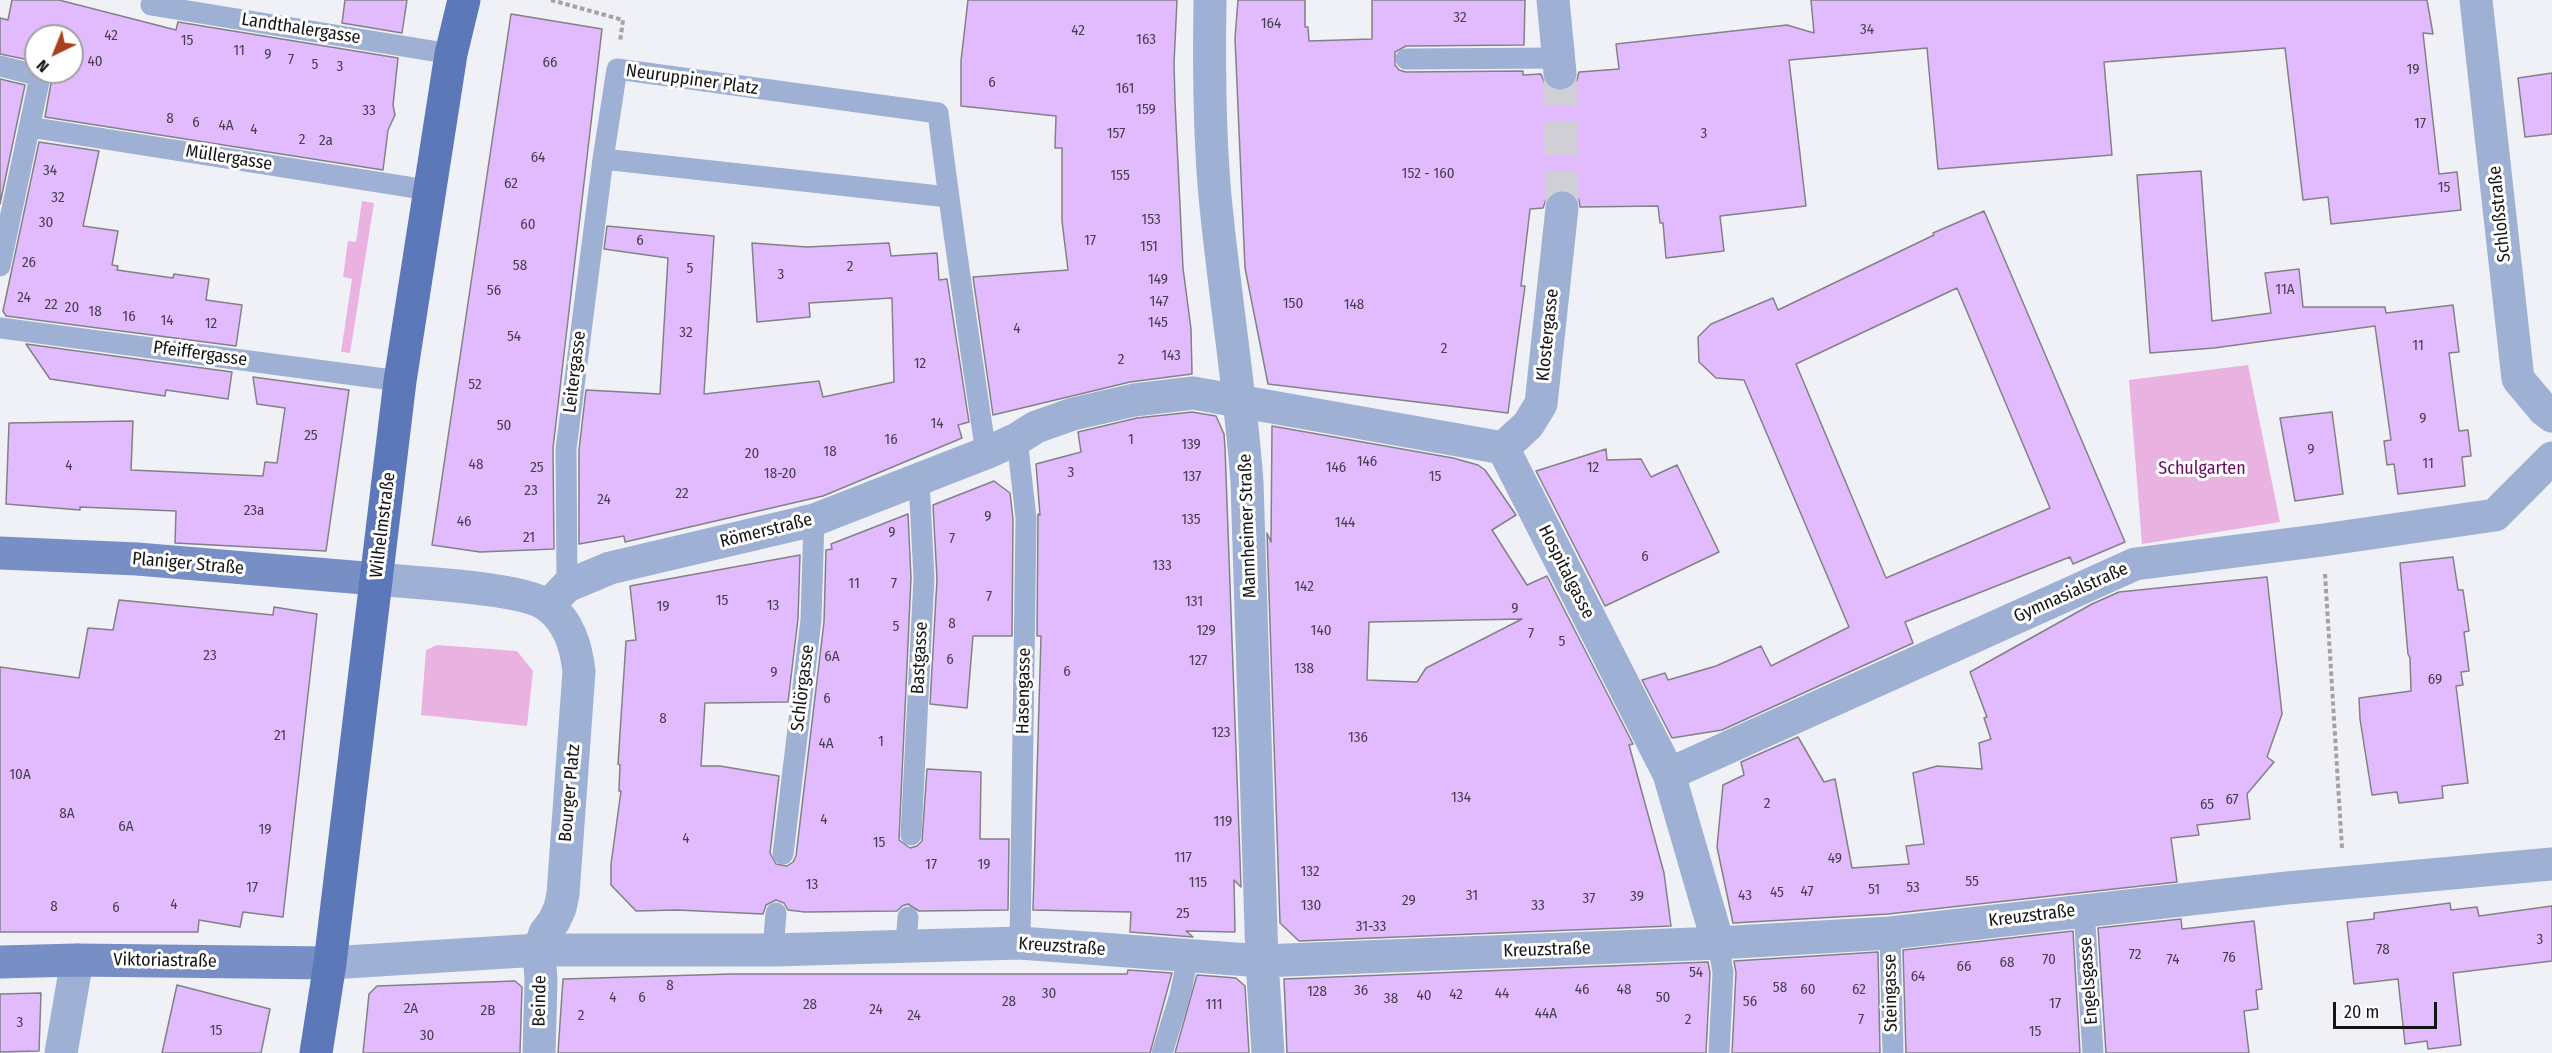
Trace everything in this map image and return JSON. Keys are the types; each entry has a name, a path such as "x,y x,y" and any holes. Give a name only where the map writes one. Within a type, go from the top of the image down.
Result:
{"main road":[{"name":"Wilhelmstraße","path":"316,1053 330,963 400,381 451,54 465,0"}],"street":[{"name":"Mannheimer Straße","path":"1210,0 1211,119 1215,195 1241,403 1247,482 1262,961 1269,1053"},
{"path":"1553,0 1560,65"},
{"name":"Schloßstraße","path":"2476,0 2518,378 2544,411 2552,416"},
{"name":"Klostergasse","path":"1503,448 1528,425 1541,404 1562,208"},
{"name":"Römerstraße","path":"557,596 610,568 814,520 986,453 1045,423 1074,414 1134,400 1193,393 1241,403"},
{"path":"1241,403 1503,448"},
{"name":"Hospitalgasse","path":"1503,448 1669,774 1718,943"},
{"name":"Gymnasialstraße","path":"1669,774 2135,564 2495,515 2552,458"},
{"name":"Planiger Straße","path":"0,553 137,559 376,579"},
{"name":"Bourger Platz","path":"376,579 525,595 557,596 566,626 576,645 579,671 563,894 560,908 545,933 539,950"},
{"name":"Kreuzstraße","path":"539,950 773,950 907,931 1020,943 1262,961 1718,943 1890,933 2084,909 2552,864"},
{"path":"330,963 539,950"},
{"name":"Beinde","path":"539,950 541,980 539,1053"},
{"path":"61,1053 77,960"},
{"name":"Viktoriastraße","path":"0,962 77,960 330,963"}],"lane":[{"name":"Landthalergasse","path":"151,4 451,54"},
{"path":"1406,59 1560,65"},
{"path":"0,66 24,71"},
{"name":"Neuruppiner Platz","path":"603,159 617,69 938,113 948,197"},
{"path":"0,266 39,84"},
{"name":"Müllergasse","path":"29,127 428,190"},
{"path":"603,159 948,197 986,453"},
{"name":"Leitergasse","path":"557,596 566,449 603,159"},
{"name":"Pfeiffergasse","path":"0,328 400,381"},
{"name":"Hasengasse","path":"1017,439 1026,518 1020,943"},
{"name":"Bastgasse","path":"911,835 924,578 919,480"},
{"name":"Schlörgasse","path":"783,854 811,620 814,520"},
{"name":"Engelsgasse","path":"2084,909 2093,1053"},
{"path":"773,950 776,913"},
{"name":"Steingasse","path":"1890,933 1893,1053"},
{"path":"1718,943 1722,972 1719,1053"},
{"path":"1162,1053 1180,995 1188,957"}],"path":[{"path":"550,0 623,20 617,69"},
{"path":"2323,540 2344,884"}],"green space":[{"path":"362,201 374,203 350,353 341,352 352,279 343,277 348,241 356,242"},
{"name":"Schulgarten","path":"2248,365 2280,522 2142,544 2129,380"},
{"path":"437,645 517,651 533,671 527,726 421,715 426,650"}],"building":[{"path":"12,0 59,0 176,30 178,22 398,58 393,105 395,115 388,130 383,170 45,117 51,84 84,84 84,24 24,24 24,59 0,54 0,18 8,20"},
{"path":"345,0 407,0 402,33 342,23"},
{"path":"968,0 1177,0 1175,102 1183,268 1191,329 1192,374 1130,382 993,415 973,277 1068,270 1062,221 1062,148 1055,148 1056,116 961,106 961,61"},
{"path":"1238,0 1305,0 1305,27 1308,27 1309,41 1372,39 1372,0 1525,0 1524,45 1406,46 1395,52 1395,65 1399,70 1406,72 1523,71 1523,75 1541,74 1545,84 1552,90 1561,92 1571,88 1579,72 1619,69 1616,44 1787,25 1814,33 1811,0 2427,0 2433,34 2423,33 2439,174 2457,172 2461,210 2331,224 2328,197 2303,200 2285,48 2104,62 2112,155 1938,169 1927,48 1789,60 1806,206 1720,216 1724,251 1666,258 1663,223 1660,223 1658,206 1580,207 1579,200 1573,193 1563,189 1554,191 1547,197 1543,208 1530,209 1521,286 1525,286 1508,413 1268,384 1245,268 1235,38"},
{"path":"511,14 602,29 553,448 554,549 480,552 432,545"},
{"path":"2552,73 2552,134 2525,137 2518,78"},
{"path":"0,79 25,85 0,204"},
{"path":"39,142 99,151 83,226 118,231 112,265 118,266 117,270 173,278 174,274 209,279 206,300 242,305 236,346 6,316 3,311"},
{"path":"2201,171 2212,321 2271,313 2265,273 2299,269 2303,307 2385,307 2386,313 2453,305 2459,352 2449,353 2459,431 2468,430 2471,456 2462,457 2465,486 2398,494 2394,464 2387,465 2384,441 2391,440 2375,326 2214,348 2150,353 2137,175"},
{"path":"1984,211 2125,542 2073,564 2070,557 1905,622 1913,643 1722,730 1672,738 1642,680 1665,673 1668,680 1716,666 1761,646 1771,666 1849,627 1744,380 1716,378 1699,362 1698,337 1711,324 1773,298 1778,310 1934,235 1933,233","holes":["1957,288 2050,508 1886,578 1796,364"]},
{"path":"607,226 714,236 704,394 819,381 823,397 894,382 892,298 809,303 810,317 757,322 752,243 807,247 889,243 891,256 937,253 939,280 947,279 969,422 958,425 962,438 823,496 625,542 624,536 579,544 579,450 586,390 660,394 668,258 604,249"},
{"path":"26,344 232,372 228,399 166,390 165,396 50,379"},
{"path":"253,377 349,390 326,551 175,543 176,511 80,507 80,510 6,504 9,423 133,421 131,470 263,476 265,462 277,463 285,408 257,404"},
{"path":"1192,412 1216,416 1224,434 1241,887 1234,880 1235,932 1186,931 1193,937 1130,932 1131,912 1033,910 1041,636 1037,636 1038,514 1040,515 1036,464 1081,452 1078,432 1137,418"},
{"path":"2332,412 2343,494 2295,501 2280,418"},
{"path":"1272,426 1453,458 1478,465 1485,470 1516,515 1492,530 1527,585 1547,576 1633,744 1629,745 1664,873 1671,926 1299,941 1280,923 1267,533 1271,542","holes":["1522,619 1426,668 1417,682 1367,680 1369,622"]},
{"path":"1606,449 1607,460 1641,459 1651,477 1677,465 1719,552 1605,606 1536,471"},
{"path":"994,481 1010,493 1013,519 1012,636 973,636 967,708 930,704 937,579 933,505"},
{"path":"908,514 911,578 899,840 910,848 922,841 927,769 981,772 980,839 1009,839 1008,910 919,911 908,904 897,911 805,912 788,910 784,903 776,900 766,905 763,914 677,910 636,911 611,885 611,864 621,791 619,791 620,765 618,764 626,641 636,640 630,586 800,555 798,619 788,702 705,703 701,766 720,766 779,776 770,853 776,864 787,866 796,856 824,622 826,550 832,549 831,544"},
{"path":"2453,557 2458,590 2463,590 2469,631 2464,632 2469,671 2461,672 2463,685 2456,686 2468,783 2442,786 2443,798 2399,803 2397,792 2372,795 2359,698 2411,691 2410,658 2400,563"},
{"path":"2267,577 2282,714 2267,757 2274,762 2247,794 2250,819 2197,825 2199,835 2171,838 2177,882 1888,914 1733,923 1717,847 1723,785 1744,775 1741,762 1798,737 1824,782 1835,779 1852,868 1909,864 1906,846 1924,844 1913,773 1937,766 1982,769 1979,743 1991,739 1984,718 1987,717 1970,672 2092,604 2119,592"},
{"path":"119,600 273,615 274,607 317,614 283,917 243,912 240,927 199,920 198,932 0,932 0,667 79,678 88,628 113,630"},
{"path":"2450,903 2451,910 2477,907 2479,916 2552,906 2552,961 2453,973 2461,1045 2428,1049 2427,1041 2405,1044 2398,979 2354,984 2347,922 2374,919 2374,913"},
{"path":"2181,919 2182,929 2254,921 2262,989 2256,990 2258,1009 2244,1011 2249,1053 2106,1053 2098,928"},
{"path":"2073,931 2080,1053 1906,1053 1903,950"},
{"path":"1878,952 1880,1053 1732,1053 1736,973 1734,961"},
{"path":"1708,962 1710,973 1706,1053 1287,1053 1284,979"},
{"path":"1128,970 1172,973 1150,1053 558,1053 563,979 731,974 1127,974"},
{"path":"1197,975 1236,978 1245,986 1249,1053 1175,1053"},
{"path":"515,981 522,987 520,1053 363,1053 369,994 377,986"},
{"path":"177,985 270,1009 261,1053 162,1053"},
{"path":"41,993 39,1051 0,1052 0,994"}],"tunnel":[{"path":"1560,73 1562,208"}]}
